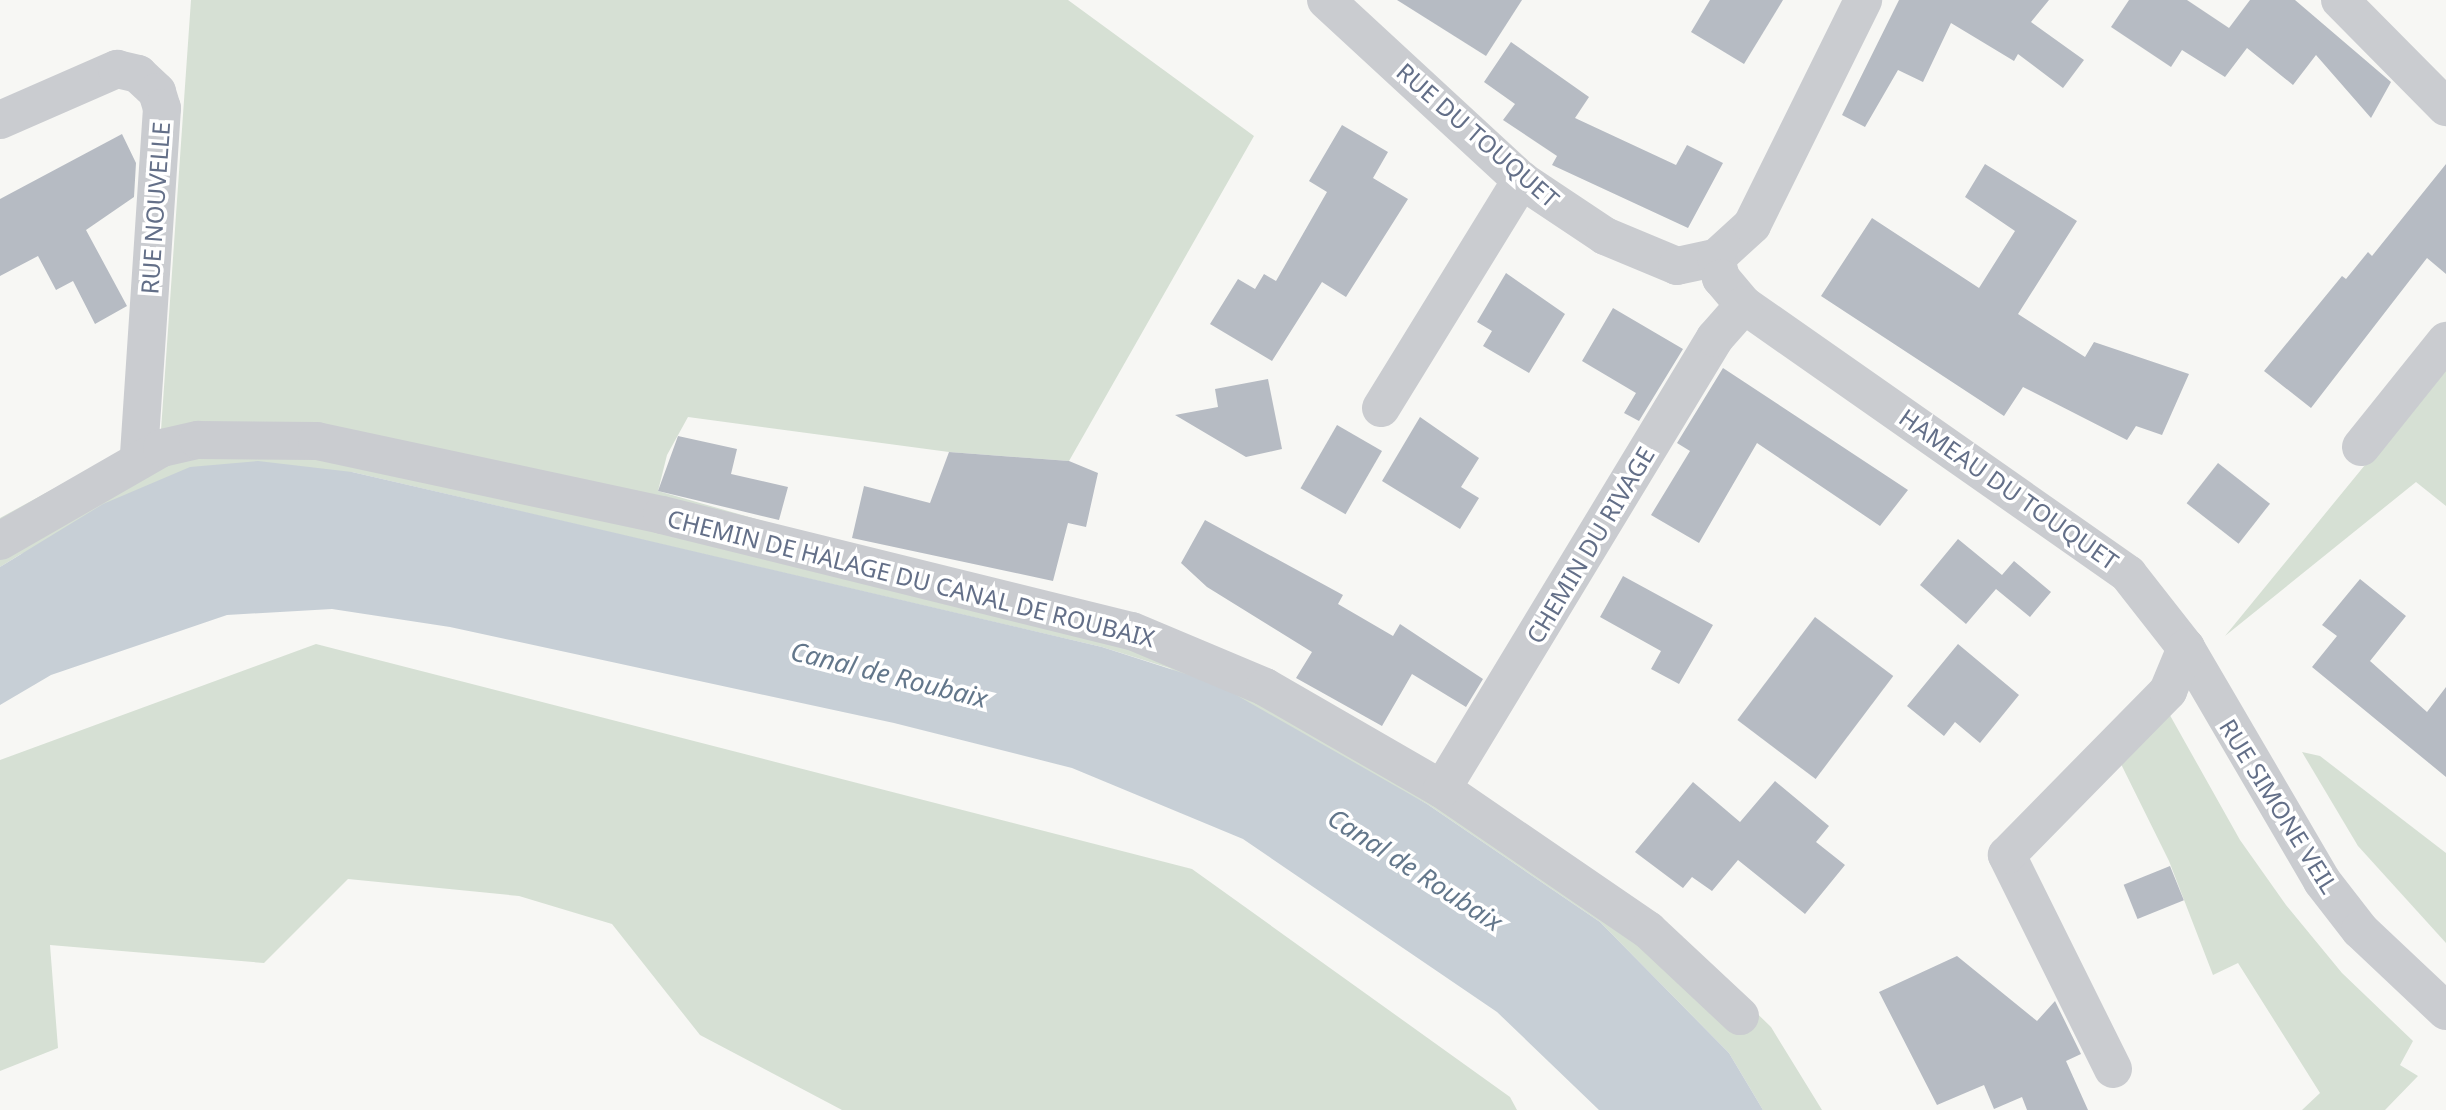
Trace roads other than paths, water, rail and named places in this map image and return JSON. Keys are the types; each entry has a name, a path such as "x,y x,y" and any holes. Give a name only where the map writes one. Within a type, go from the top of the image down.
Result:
{"street":[{"name":"RUE DU TOUQUET","path":"1326,0 1521,180 1650,258 1677,266 1716,258"},
{"path":"1716,258 1752,225 1863,0"},
{"path":"2340,0 2446,107"},
{"name":"RUE NOUVELLE","path":"0,120 117,69 138,74 157,92 162,108 139,458"},
{"path":"1381,408 1521,180"},
{"name":"HAMEAU DU TOUQUET","path":"1716,258 1721,278 1744,305 2088,541 2129,574 2186,648"},
{"name":"CHEMIN DU RIVAGE","path":"1442,789 1715,338 1744,305"},
{"path":"2361,447 2446,341"},
{"name":"CHEMIN DE HALAGE DU CANAL DE ROUBAIX","path":"0,541 139,458 198,440 267,438 361,447 891,570 1174,645 1309,710 1442,789 1648,930 1740,1016"},
{"path":"2113,1069 2007,855 2168,691 2186,648"},
{"name":"RUE SIMONE VEIL","path":"2186,648 2322,881 2360,930 2446,1011"}],"water":[{"name":"Canal de Roubaix","path":"258,461 352,472 620,534 1102,647 1217,684 1427,804 1600,922 1729,1053 1763,1110 1599,1110 1497,1012 1243,839 1072,768 894,723 450,627 332,609 227,615 51,675 0,705 0,567 103,504 190,467"}]}
